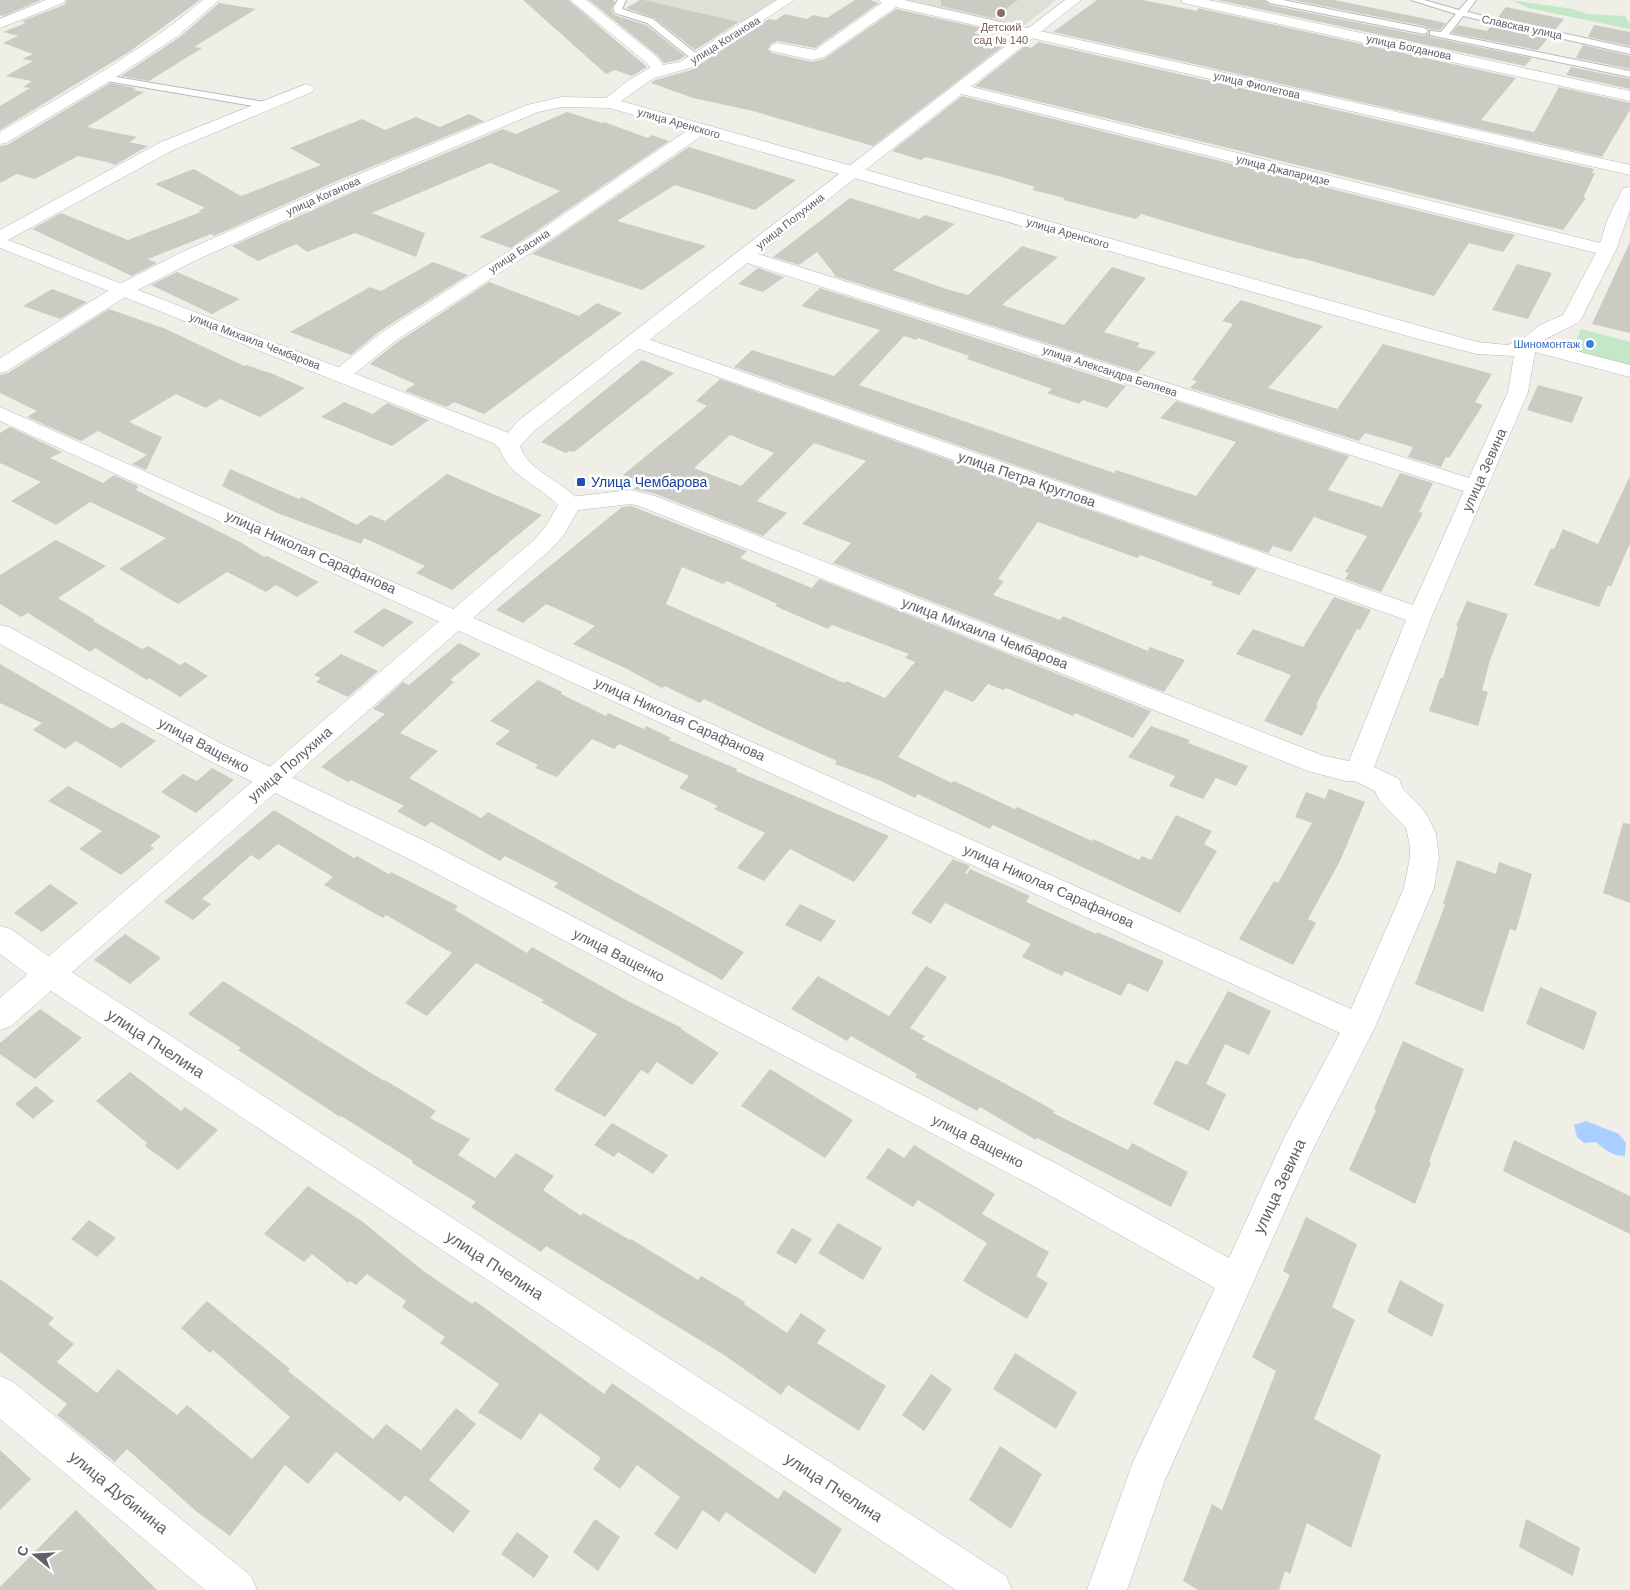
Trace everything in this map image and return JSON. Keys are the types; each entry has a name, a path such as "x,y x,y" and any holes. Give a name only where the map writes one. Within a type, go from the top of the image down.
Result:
{"street":[{"path":"0,24 58,0"},
{"path":"0,139 104,78 174,32 212,0"},
{"path":"577,0 652,60 659,70"},
{"name":"улица Коганова","path":"0,367 123,290 185,258 346,186 533,108 562,102 610,103 633,84 659,70 678,68 787,0"},
{"name":"улица Полухина","path":"509,445 526,426 1074,0"},
{"name":"улица Богданова","path":"1188,0 1630,96"},
{"path":"777,48 805,54 819,54 889,1"},
{"name":"улица Фиолетова","path":"889,1 1630,170"},
{"path":"0,238 168,146 306,89"},
{"name":"улица Джапаридзе","path":"960,89 1606,250"},
{"name":"улица Аренского","path":"610,103 1424,336 1477,348 1511,351 1527,344"},
{"name":"улица Басина","path":"341,375 388,337 532,244 699,130"},
{"path":"1527,344 1546,330 1571,320 1606,250 1617,218 1630,192"},
{"name":"улица Михаила Чембарова","path":"0,242 501,438 509,445"},
{"name":"улица Александра Беляева","path":"744,256 1475,488"},
{"name":"улица Петра Круглова","path":"635,341 1420,616"},
{"path":"1527,344 1630,371"},
{"name":"улица Зевина","path":"1358,771 1420,616 1475,488 1486,470 1518,392 1522,378 1522,362 1527,344"},
{"name":"улица Николая Сарафанова","path":"0,413 1359,1026"},
{"path":"509,445 512,458 517,463 557,491 570,504"},
{"name":"улица Михаила Чембарова","path":"570,504 632,497 647,501 1318,764 1346,771 1358,771 1389,786 1389,793"},
{"name":"улица Полухина","path":"0,1017 542,545 556,530 570,504"},
{"name":"улица Ващенко","path":"0,633 211,750 425,854 1045,1175 1236,1280"},
{"name":"улица Зевина","path":"1107,1590 1147,1476 1297,1147 1359,1026 1419,888 1425,866 1424,841 1420,824 1405,806 1389,793"},
{"name":"улица Пчелина","path":"0,938 50,974 992,1590"},
{"name":"улица Дубинина","path":"0,1395 238,1590"}],"lane":[{"path":"622,0 617,8 618,11 650,21 696,58"},
{"path":"1270,0 1630,74"},
{"name":"Славская улица","path":"1415,0 1487,20 1630,50"},
{"path":"1433,33 1463,13 1472,0"},
{"path":"104,78 265,106"}],"shaded area":[{"path":"644,0 778,0 742,23"},
{"name":"Детский сад № 140","path":"902,0 1056,0 1022,27"}],"green space":[{"path":"1511,0 1573,9 1587,14 1625,16 1630,24 1630,29 1528,8"},
{"path":"1581,329 1630,342 1630,367 1572,351"}],"water":[{"path":"1586,1121 1619,1134 1626,1143 1625,1156 1609,1152 1596,1142 1584,1143 1577,1137 1574,1125"}],"building":[{"path":"0,0 41,0 3,16 0,15"},
{"path":"67,0 200,0 129,52 0,130 0,106 30,88 23,87 32,81 6,76 33,61 22,59 33,54 3,43 18,36 3,32 26,23 22,21 64,5"},
{"path":"523,0 568,0 647,67 632,76 615,70 606,74"},
{"path":"589,0 613,0 615,2 611,9 614,15 646,25 685,56 679,60 664,63 658,56"},
{"path":"640,0 739,22 695,50 654,18 626,8"},
{"path":"855,0 870,0 879,3 815,48 777,41 771,44 768,49 772,53 812,62 824,59 896,9 981,28 974,33 1008,42 873,146 753,111 693,98 651,83 655,80 691,70 769,19 776,20 785,14 807,19 813,15 827,18"},
{"path":"941,0 1018,0 993,18 941,6"},
{"path":"1097,0 1143,0 1197,11 1198,8 1516,78 1481,120 1534,132 1559,87 1630,103 1630,110 1602,157 1053,32"},
{"path":"1217,0 1264,0 1270,5 1424,36 1428,33 1430,37 1532,58 1525,66"},
{"path":"1293,0 1334,0 1446,23 1440,30 1429,29 1424,26"},
{"path":"219,3 256,9 194,47 202,48 149,81 121,76 180,37"},
{"path":"1506,7 1564,19 1555,30 1498,17"},
{"path":"1458,25 1487,31 1492,25 1549,37 1538,50 1452,33"},
{"path":"1594,25 1630,32 1630,46 1588,37"},
{"path":"1039,42 1594,169 1592,173 1595,173 1583,198 1586,198 1563,230 975,86 1025,46 1031,48"},
{"path":"1583,45 1630,56 1630,69 1576,58"},
{"path":"1571,67 1630,79 1630,89 1566,75"},
{"path":"110,83 136,88 133,90 144,92 87,127 137,137 129,142 148,146 115,165 78,156 35,179 17,174 0,183 0,146 7,145"},
{"path":"962,96 1515,235 1503,252 1469,243 1434,296 1141,214 1136,219 1063,200 1065,198 1032,190 1035,187 1002,177 926,157 921,160 892,151"},
{"path":"567,112 604,122 648,138 652,135 669,141 511,248 479,237 560,191 490,163 372,213 425,233 416,257 355,233 307,252 296,244 258,261 232,246 353,192 503,129 516,134"},
{"path":"469,114 484,121 339,180 214,236 211,234 148,259 157,263 132,276 32,229 61,213 128,240 201,212 198,211 205,208 155,184 194,169 241,196 321,165 290,148 362,119 385,130 416,117 440,127"},
{"path":"689,147 796,180 755,210 675,185 617,221 706,246 642,290 532,254"},
{"path":"850,198 919,219 925,215 955,224 893,270 946,289 968,295 1022,246 1058,257 1002,305 1064,325 1112,267 1146,278 1104,332 1140,343 1137,347 1156,352 1138,372 834,276 817,252 799,265 773,257"},
{"path":"1630,242 1630,333 1592,324"},
{"path":"433,262 468,275 380,331 351,355 290,332 370,287 381,291"},
{"path":"1517,264 1552,273 1528,319 1492,310"},
{"path":"758,268 784,277 763,292 738,284"},
{"path":"177,272 240,299 212,314 151,285"},
{"path":"489,282 579,316 597,303 622,313 484,414 454,402 447,407 405,391 415,384 370,364 396,343"},
{"path":"820,288 1126,386 1107,408 1083,400 1079,404 1047,393 1052,389 967,359 969,356 918,338 916,340 904,336 859,385 1114,473 1116,470 1196,496 1236,442 1160,418 1176,401 1349,456 1328,490 1382,507 1400,473 1433,483 1419,512 1423,513 1381,592 1345,579 1349,573 1345,572 1367,536 1314,517 1291,552 1273,546 1268,553 734,367 752,350 834,376 880,330 801,306"},
{"path":"52,289 87,302 60,319 23,306"},
{"path":"1241,300 1323,326 1268,388 1337,409 1383,344 1492,374 1475,402 1483,405 1449,458 1446,457 1441,467 1408,457 1413,447 1365,433 1359,441 1190,388 1197,381 1192,380 1233,324 1222,321"},
{"path":"109,309 166,329 244,366 273,374 305,388 260,417 220,399 206,408 176,394 129,422 162,437 146,470 132,464 147,455 98,431 81,441 27,417 37,411 0,393 0,375 8,373"},
{"path":"642,360 674,373 574,452 569,451 566,453 541,442"},
{"path":"720,379 1257,569 1239,595 1211,585 1213,582 1140,555 1137,558 1038,522 998,579 1004,581 993,595 1060,620 1063,616 1148,651 1150,647 1185,660 1164,692 833,563 851,543 802,524 866,461 814,443 757,501 787,513 763,536 656,494 634,489 642,482 623,475 707,406 696,401","holes":["730,435 774,453 741,486 694,468"]},
{"path":"1538,385 1583,397 1572,423 1527,410"},
{"path":"344,402 373,414 387,403 429,420 392,446 321,417"},
{"path":"10,427 62,452 50,458 103,483 114,475 138,486 136,490 242,543 264,557 267,556 319,582 297,597 276,585 266,592 227,572 178,604 119,569 166,538 90,502 56,525 11,501 41,482 0,463 0,433"},
{"path":"230,469 299,499 302,497 357,525 370,515 385,521 447,474 542,515 452,590 416,573 425,566 371,541 364,538 361,544 277,513 222,486"},
{"path":"1630,476 1630,543 1611,587 1608,585 1599,607 1534,585 1551,548 1554,549 1563,529 1598,544"},
{"path":"631,506 747,551 740,558 812,588 819,579 1151,711 1133,738 1075,713 1073,716 1006,688 1003,690 988,684 973,702 945,690 898,757 952,783 954,781 1015,809 1017,807 1139,860 1142,856 1151,860 1176,815 1212,831 1204,844 1217,851 1180,913 993,825 990,829 918,794 915,798 881,781 835,764 837,761 704,699 700,703 665,686 662,688 625,668 573,644 595,626 546,604 523,623 496,610 622,507","holes":["682,567 723,584 727,581 777,604 775,606 828,629 832,625 909,654 905,658 915,662 885,698 846,681 844,683 666,604"]},
{"path":"56,540 106,566 58,598 142,649 148,646 180,665 185,662 208,676 180,697 149,678 147,680 95,648 90,652 28,613 21,617 0,604 0,575"},
{"path":"1334,597 1371,610 1360,630 1357,629 1316,705 1318,706 1302,736 1264,721 1291,675 1236,654 1253,629 1303,647"},
{"path":"1467,601 1508,614 1490,660 1482,690 1488,692 1478,726 1429,711 1440,678 1443,678 1458,627 1456,626"},
{"path":"384,608 414,622 383,647 353,632"},
{"path":"459,643 481,654 450,680 454,682 400,733 438,751 409,778 481,818 488,812 744,952 722,980 554,887 558,883 505,856 500,861 431,822 425,827 397,811 404,806 351,780 348,782 321,767 385,714 373,709 403,682 409,685"},
{"path":"341,654 378,671 348,697 316,682 321,678 314,675"},
{"path":"0,664 112,729 122,722 156,741 121,768 76,741 65,749 33,730 42,723 0,703"},
{"path":"538,680 562,692 561,694 606,716 608,713 644,729 646,726 671,738 669,740 737,769 736,771 889,836 854,882 790,849 764,881 737,868 765,833 714,809 718,806 679,788 689,776 619,744 614,749 592,739 557,777 535,768 538,765 495,744 510,731 490,721"},
{"path":"1151,726 1190,740 1188,743 1248,766 1236,786 1216,778 1203,799 1169,786 1175,776 1128,757"},
{"path":"212,768 234,780 196,813 161,792 183,774 197,781"},
{"path":"68,786 161,836 150,846 154,848 121,875 79,849 102,831 48,801"},
{"path":"1329,789 1365,802 1340,861 1308,919 1316,923 1293,965 1239,939 1274,881 1278,883 1312,823 1295,817 1306,792 1325,799"},
{"path":"274,810 354,858 357,856 389,874 391,872 458,906 455,910 527,953 532,947 626,1000 682,1028 719,1053 692,1085 657,1062 648,1074 641,1070 605,1117 554,1090 597,1034 541,1002 544,1000 476,963 427,1016 405,1003 452,953 386,915 383,918 324,885 333,877 278,844 259,860 251,855 202,899 211,904 193,920 164,902"},
{"path":"1623,823 1630,824 1630,903 1603,893"},
{"path":"953,859 970,866 965,873 967,874 970,869 1030,896 1026,902 1096,934 1097,932 1164,961 1148,992 1128,983 1121,996 1065,971 1062,976 1022,957 1031,944 945,903 931,924 911,913"},
{"path":"1457,860 1496,874 1499,862 1532,874 1516,931 1510,929 1483,1012 1415,984 1445,905 1443,904"},
{"path":"50,884 78,903 42,932 14,913"},
{"path":"800,904 836,921 821,942 785,925"},
{"path":"125,934 161,958 130,984 94,960"},
{"path":"926,966 947,977 910,1028 925,1036 922,1039 1055,1111 1053,1113 1128,1150 1132,1143 1188,1172 1171,1207 1037,1138 1036,1140 980,1107 977,1111 915,1077 917,1074 851,1036 847,1041 791,1009 818,976 889,1016"},
{"path":"223,981 436,1111 430,1118 470,1139 458,1155 495,1178 516,1153 554,1176 543,1190 581,1216 583,1213 631,1239 698,1280 701,1276 745,1302 744,1304 787,1333 801,1313 826,1330 817,1343 886,1386 859,1431 788,1385 781,1395 724,1355 546,1246 541,1252 471,1207 476,1202 340,1117 238,1050 241,1048 188,1014"},
{"path":"1540,987 1597,1012 1584,1050 1526,1024"},
{"path":"1228,991 1271,1011 1249,1055 1225,1044 1206,1084 1226,1094 1209,1131 1153,1104 1176,1060 1187,1065"},
{"path":"40,1009 82,1038 35,1079 0,1054 0,1043"},
{"path":"1403,1041 1464,1069 1415,1204 1349,1170 1376,1110 1374,1109"},
{"path":"770,1069 853,1120 825,1158 741,1106"},
{"path":"130,1072 181,1111 185,1107 218,1130 178,1170 145,1146 147,1143 96,1101"},
{"path":"36,1086 54,1101 33,1119 15,1104"},
{"path":"612,1123 668,1155 653,1174 618,1152 614,1157 594,1145"},
{"path":"1514,1140 1630,1196 1630,1234 1503,1171"},
{"path":"914,1145 995,1194 982,1214 1049,1252 1036,1276 1048,1283 1027,1319 963,1281 987,1243 918,1200 913,1207 866,1178 888,1148 904,1158"},
{"path":"308,1186 363,1222 422,1270 472,1304 475,1301 604,1394 612,1383 778,1499 784,1490 842,1529 815,1574 726,1512 719,1522 703,1510 677,1550 654,1534 680,1497 637,1465 620,1489 593,1469 601,1458 540,1413 521,1440 478,1412 499,1384 440,1343 445,1337 402,1307 406,1301 367,1274 356,1285 350,1281 348,1283 312,1254 304,1262 264,1234"},
{"path":"1306,1217 1357,1244 1332,1307 1355,1320 1314,1419 1381,1455 1351,1548 1307,1523 1290,1574 1285,1571 1279,1590 1198,1590 1183,1581 1212,1504 1222,1510 1276,1371 1252,1357 1290,1275 1283,1271"},
{"path":"89,1220 116,1238 97,1257 71,1239"},
{"path":"838,1223 882,1248 863,1280 818,1253"},
{"path":"792,1228 812,1239 796,1264 776,1253"},
{"path":"0,1279 54,1318 48,1324 74,1344 57,1362 97,1393 118,1369 177,1415 187,1405 252,1459 290,1417 213,1350 210,1353 181,1328 207,1301 290,1369 288,1371 373,1439 386,1424 421,1450 456,1408 476,1424 429,1480 470,1511 453,1533 405,1495 400,1502 336,1452 308,1484 285,1465 230,1536 197,1512 127,1449 115,1462 57,1415 67,1404 0,1352"},
{"path":"1400,1280 1444,1305 1432,1337 1387,1312"},
{"path":"1015,1353 1077,1392 1056,1429 993,1389"},
{"path":"931,1374 952,1389 924,1431 902,1415"},
{"path":"1000,1446 1042,1474 1011,1529 969,1500"},
{"path":"0,1450 31,1479 0,1510"},
{"path":"76,1510 157,1590 0,1590 0,1587"},
{"path":"595,1519 620,1537 598,1571 573,1552"},
{"path":"1526,1519 1580,1548 1573,1576 1519,1547"},
{"path":"517,1532 549,1556 534,1578 501,1554"}],"place":[{"name":"Детский сад № 140","path":"1001,13"},
{"name":"Шиномонтаж","path":"1590,344"},
{"name":"Улица Чембарова","path":"581,482"}]}
